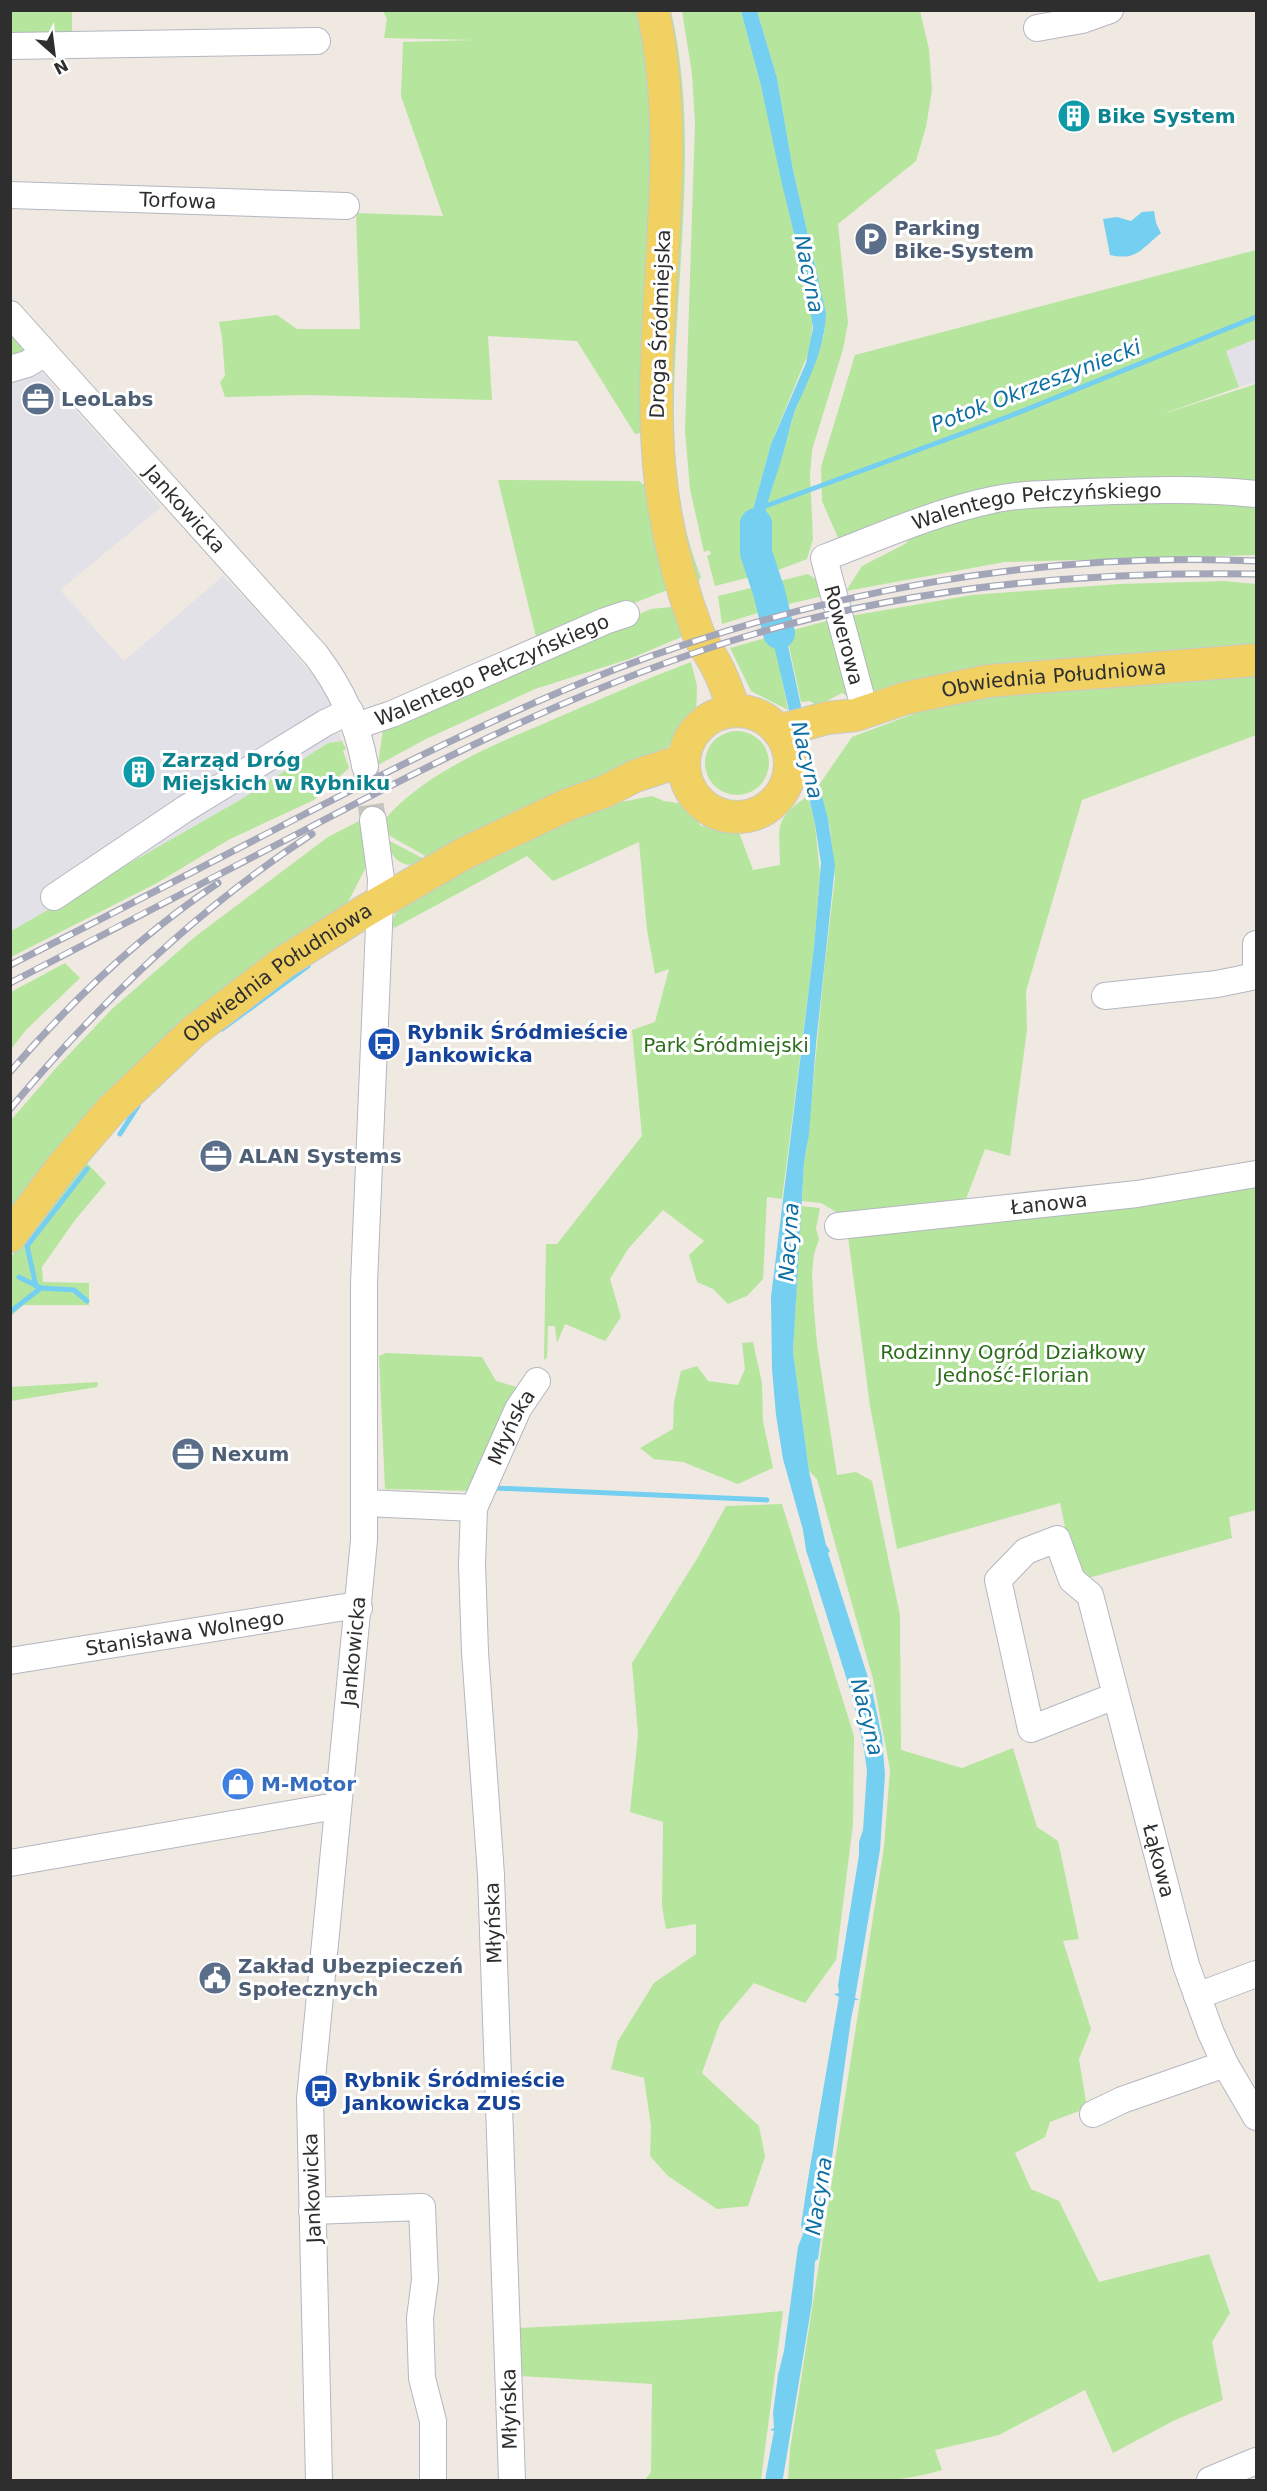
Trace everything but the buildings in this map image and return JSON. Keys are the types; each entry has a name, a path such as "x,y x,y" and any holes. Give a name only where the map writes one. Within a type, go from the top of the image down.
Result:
{"main road":[{"name":"Droga Śródmiejska","path":"653,10 665,85 667,143 657,385 658,457 672,543 699,634 719,670 722,715"},
{"name":"Obwiednia Południowa","path":"784,744 845,719 906,698 988,681 1257,660"},
{"path":"745,711 764,718 784,744 789,776 781,793 768,806 752,815 730,817 710,810 694,796 686,773 692,736 722,715 745,711"},
{"name":"Obwiednia Południowa","path":"10,1236 95,1126 186,1039 229,1002 284,962 380,902 489,841 567,805 606,791 635,776 686,773"}],"street":[{"path":"1037,28 1082,20 1110,10"},
{"path":"10,46 317,41"},
{"name":"Torfowa","path":"10,195 346,206"},
{"name":"Jankowicka","path":"10,314 316,655 338,686 353,719 364,766"},
{"path":"10,369 27,364 44,354"},
{"name":"Walentego Pełczyńskiego","path":"824,558 955,509 994,499 1026,495 1158,489 1215,489 1257,494"},
{"name":"Rowerowa","path":"824,558 845,719"},
{"name":"Walentego Pełczyńskiego","path":"353,719 392,714 605,621 626,614"},
{"path":"54,897 185,809 325,723 353,719"},
{"name":"Jankowicka","path":"319,2481 310,2122 311,2080 359,1608 366,1503 364,1294 381,865 373,820"},
{"path":"1257,944 1257,964"},
{"path":"1105,996 1217,984 1257,976"},
{"name":"Łanowa","path":"838,1226 1137,1194 1257,1174"},
{"name":"Młyńska","path":"512,2481 508,2435 504,2212 491,1875 475,1653 472,1564 474,1508 518,1409 537,1381"},
{"path":"366,1503 474,1508"},
{"name":"Łąkowa","path":"1115,1696 1031,1729 998,1580 1026,1551 1057,1539 1072,1580 1090,1595 1172,1918 1197,1996 1225,2064 1257,2117"},
{"name":"Stanisława Wolnego","path":"10,1661 345,1607 359,1608"},
{"path":"10,1863 313,1810 338,1808"},
{"path":"1197,1996 1257,1974"},
{"path":"1093,2114 1122,2100 1225,2064"},
{"path":"312,2211 422,2207 425,2280 420,2318 422,2378 433,2421 433,2481"},
{"path":"1210,2481 1254,2469"}],"shaded area":[{"path":"1256,339 1256,382 1239,387 1226,351"},
{"path":"42,372 161,507 60,590 124,661 223,576 326,690 342,741 328,743 240,800 11,931 11,378"}],"green space":[{"path":"10,11 72,11 72,39 11,41"},
{"path":"383,11 643,11 653,67 647,432 635,434 577,341 488,336 492,400 305,395 225,397 220,382 225,376 219,322 277,315 297,329 360,329 356,213 443,216 401,96 403,42 475,40 384,38 387,19"},
{"path":"664,11 671,11 679,52 685,135 674,432 684,520 701,577 697,583 673,491"},
{"path":"682,11 741,11 761,86 813,317 810,349 771,444 751,517 748,545 753,569 767,565 762,543 762,520 795,411 824,335 826,313 793,170 777,78 757,11 920,11 929,49 932,90 926,127 916,161 838,224 848,323 843,349 812,450 810,475 813,539 807,559 781,569 715,586 707,556 711,554 709,550 704,552 690,489 685,431 695,123 692,74"},
{"path":"1256,250 1256,339 1226,351 1239,387 1157,416 1256,384 1256,487 1019,487 839,540 822,501 821,467 855,355"},
{"path":"11,331 25,351 11,354"},
{"path":"498,480 639,481 649,489 670,589 537,641"},
{"path":"1256,500 1256,555 1005,562 846,591 862,566 905,544 918,529 1000,507"},
{"path":"808,574 819,582 827,595 780,606 776,590 763,593 767,610 722,624 718,596"},
{"path":"1224,581 1256,584 1256,648 994,664 879,693 864,683 850,616 972,595 1119,584"},
{"path":"670,607 674,610 684,636 629,659 535,689 426,739 378,765 383,729 483,678 651,609"},
{"path":"834,619 849,697 842,693 817,706 810,701 801,702 786,632"},
{"path":"773,636 788,710 751,691 730,648"},
{"path":"691,662 697,686 696,721 669,746 638,766 429,858 390,836 385,819 402,802 441,773 507,739"},
{"path":"1256,675 1256,735 1082,800 1026,991 1027,1030 1010,1156 985,1149 963,1207 848,1219 821,1203 802,1201 804,1163 835,877 830,827 819,785 852,737 921,711 1017,691"},
{"path":"737,731 755,737 763,745 769,763 763,781 755,789 737,795 719,789 711,781 705,763 711,745 719,737"},
{"path":"342,741 346,749 343,751 349,768 314,800 230,839 157,883 11,957 11,931 240,800 328,743"},
{"name":"Park Śródmiejski","path":"652,796 664,801 684,804 701,826 738,830 753,870 780,865 780,825 788,812 808,796 815,824 820,874 814,947 782,1199 767,1197 763,1279 747,1296 728,1304 713,1289 697,1282 689,1255 704,1241 663,1210 628,1249 610,1279 621,1317 605,1341 565,1324 557,1343 555,1326 548,1326 547,1358 544,1360 546,1244 557,1244 642,1136 632,1030 655,1022 669,969 655,974 647,930 639,842 553,881 527,856 394,928 392,921 399,908 442,882 551,825 583,817 611,804"},
{"path":"359,821 366,821 366,867 346,906 161,1043 35,1176 11,1212 11,1120 57,1067 112,1009 196,936 328,837"},
{"path":"384,838 428,861 412,865 400,862 391,853"},
{"path":"65,963 80,978 26,1030 11,1049 11,992"},
{"path":"85,1161 106,1183 75,1220 42,1267 43,1282 89,1283 89,1305 23,1305 11,1316 11,1257 77,1166"},
{"name":"Rodzinny Ogród Działkowy Jedność-Florian","path":"1256,1181 1256,1510 1229,1517 1232,1538 1092,1577 1082,1577 1065,1527 1060,1503 897,1549 870,1406 848,1236"},
{"path":"801,1206 820,1208 816,1229 819,1239 814,1254 812,1275 814,1310 837,1475 856,1472 872,1481 900,1615 901,1750 962,1768 1013,1748 1037,1827 1058,1841 1079,1939 1063,1941 1091,2029 1079,2059 1087,2108 1050,2122 1045,2137 1015,2153 1031,2189 1059,2201 1099,2282 1209,2254 1230,2313 1212,2342 1223,2400 1175,2420 1113,2453 1085,2390 999,2435 935,2450 942,2470 885,2480 788,2480 790,2450 884,1847 890,1770 873,1679 817,1479 809,1471 793,1352"},
{"path":"753,1342 762,1383 763,1421 773,1468 738,1484 683,1462 654,1459 640,1448 673,1429 674,1402 681,1371 697,1366 708,1381 738,1385 745,1369 742,1343"},
{"path":"386,1353 482,1357 496,1381 520,1388 474,1491 385,1489 379,1356"},
{"path":"98,1382 97,1387 11,1401 11,1387"},
{"path":"782,1504 854,1736 853,1824 836,1960 805,2003 754,1983 720,2023 702,2073 759,2126 765,2157 748,2206 717,2209 668,2176 650,2156 651,2126 644,2078 611,2069 618,2041 654,1983 696,1954 696,1924 666,1929 662,1906 663,1822 630,1812 638,1734 632,1663 698,1557 726,1506"},
{"path":"783,2311 761,2480 645,2480 651,2472 652,2384 520,2376 519,2328 680,2320"}],"water":[{"path":"741,11 757,11 777,78 793,170 826,313 820,350 794,414 769,497 763,537 767,566 753,569 748,545 751,517 771,444 806,363 813,328 807,287 761,86"},
{"path":"1154,211 1161,233 1133,255 1110,255 1103,219 1117,217 1131,221 1142,212"},
{"path":"776,590 812,757 828,819 835,866 809,1134 804,1163 793,1352 809,1471 826,1545 830,1551 828,1553 872,1690 882,1737 885,1775 880,1850 855,1998 859,2000 855,2000 851,2019 818,2259 815,2261 812,2303 783,2478 765,2480 774,2431 770,2430 774,2428 773,2413 778,2375 784,2351 798,2247 803,2234 801,2225 808,2179 839,1997 834,1994 839,1993 838,1985 859,1855 859,1842 863,1830 867,1771 852,1696 806,1550 803,1530 783,1459 772,1369 771,1297 814,947 821,863 815,824 762,593"}],"pier":[{"path":"783,605 789,631 770,637 764,610"},
{"path":"806,711 818,771 803,786 786,713"}],"waterway":[{"name":"Potok Okrzeszyniecki","path":"763,507 1010,416 1256,317"},
{"name":"Nacyna","path":"756,524 756,553 779,633"},
{"path":"222,1029 308,966"},
{"path":"120,1134 138,1106"},
{"path":"36,1286 27,1246 87,1169"},
{"path":"19,1277 41,1288 74,1290 87,1301"},
{"path":"10,1312 41,1288"},
{"path":"495,1488 767,1500"}],"tunnel":[{"path":"365,766 373,820"}],"railway":[{"path":"10,965 457,738 576,685 693,642 771,618 850,598 931,582 1012,570 1093,563 1175,560 1256,561"},
{"path":"10,983 356,803 467,748 579,697 695,653 815,618 940,593 1003,585 1129,575 1256,574"},
{"path":"10,1109 78,1032 151,960 229,894 312,834"},
{"path":"10,1072 33,1045 108,970 161,925 218,883"}],"place":[{"name":"Bike System","path":"1074,116"},
{"name":"Parking Bike-System","path":"871,239"},
{"name":"LeoLabs","path":"38,399"},
{"name":"Zarząd Dróg Miejskich w Rybniku","path":"139,772"},
{"name":"Rybnik Śródmieście Jankowicka","path":"384,1044"},
{"name":"ALAN Systems","path":"216,1156"},
{"name":"Nexum","path":"188,1454"},
{"name":"M-Motor","path":"238,1784"},
{"name":"Zakład Ubezpieczeń Społecznych","path":"215,1978"},
{"name":"Rybnik Śródmieście Jankowicka ZUS","path":"321,2091"}]}
